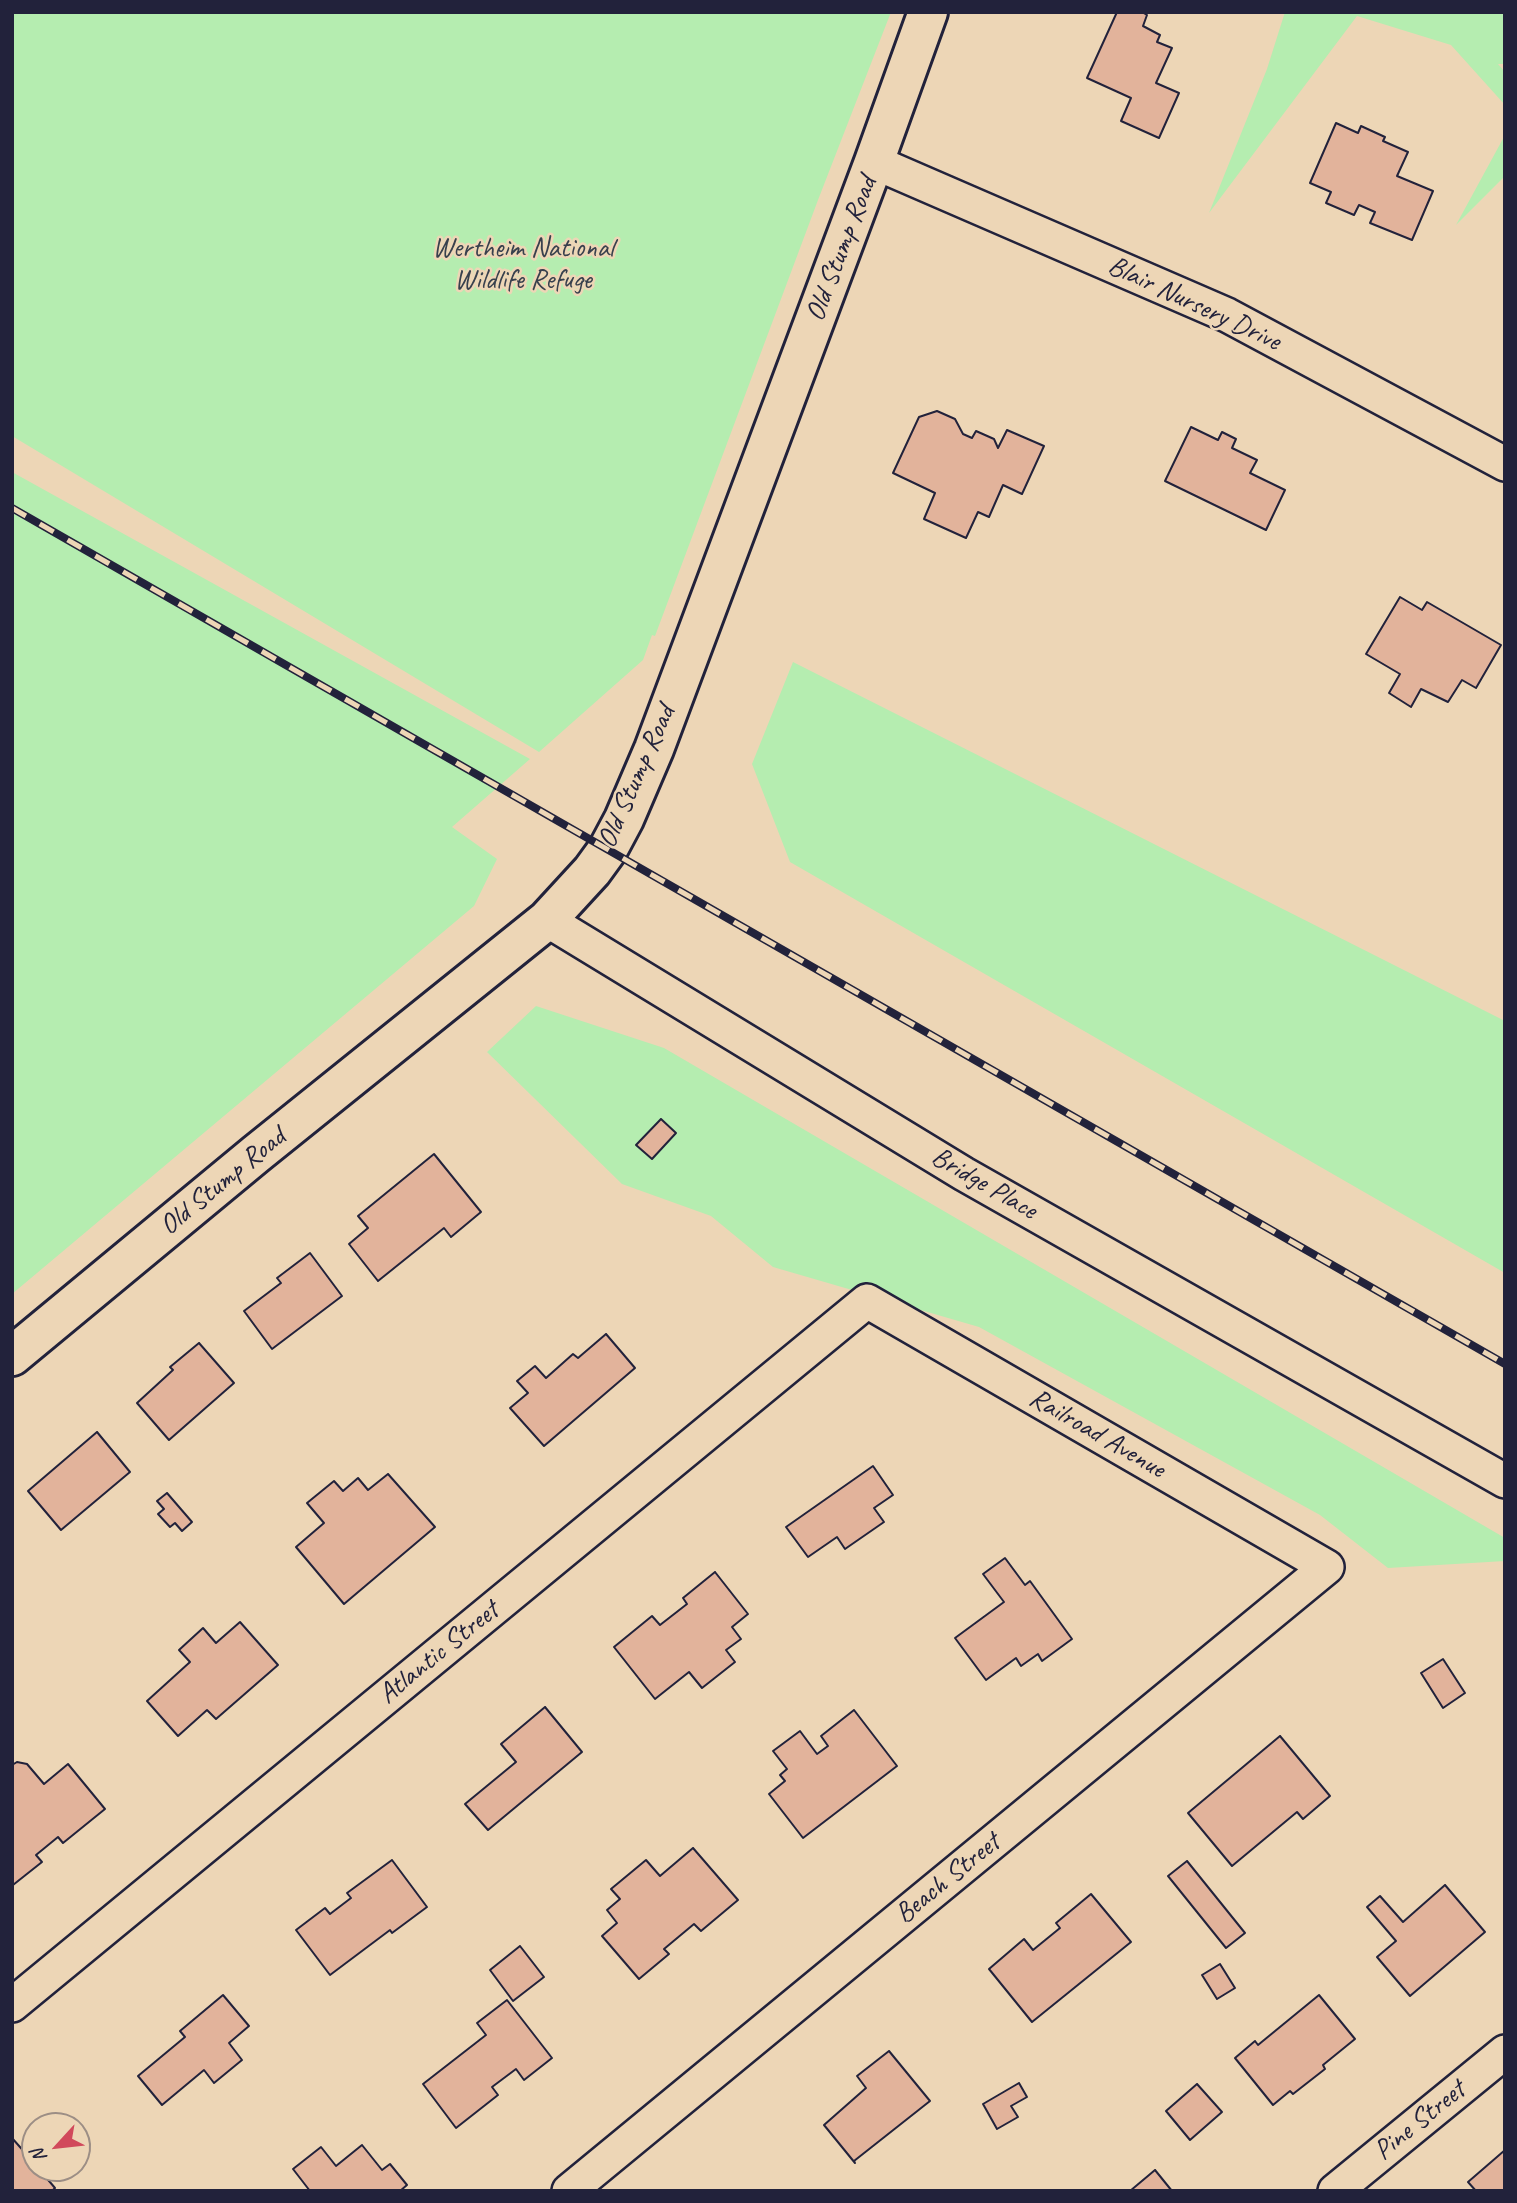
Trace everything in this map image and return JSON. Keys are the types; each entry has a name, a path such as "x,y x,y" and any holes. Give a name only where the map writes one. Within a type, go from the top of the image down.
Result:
{"street":[{"name":"Old Stump Road","path":"12,1356 256,1154 547,920 592,871 608,849 637,788 874,162 928,12"},
{"name":"Blair Nursery Drive","path":"874,162 1227,315 1505,464"},
{"name":"Bridge Place","path":"547,920 964,1174 1505,1481"},
{"name":"Railroad Avenue","path":"867,1301 1327,1567"},
{"name":"Atlantic Street","path":"12,2005 867,1301"},
{"name":"Beach Street","path":"569,2191 1327,1567"},
{"name":"Pine Street","path":"1335,2191 1505,2052"}],"green space":[{"name":"Wertheim National Wildlife Refuge","path":"12,12 891,12 655,636 652,635 643,660 539,752 12,436"},
{"path":"1285,12 1505,12 1505,64 1498,64 1505,72 1505,105 1451,45 1357,16 1209,213 1267,69"},
{"path":"1505,135 1505,176 1456,225"},
{"path":"12,472 530,759 452,827 497,859 474,906 12,1294"},
{"path":"793,662 1505,1021 1505,1273 790,862 752,764"},
{"path":"536,1006 664,1048 1505,1538 1505,1561 1388,1568 1320,1515 979,1327 773,1267 711,1216 622,1184 487,1052"}],"building":[{"path":"1117,12 1142,12 1147,15 1143,26 1160,35 1157,42 1172,48 1156,83 1179,93 1159,138 1121,121 1131,98 1087,78"},
{"path":"1336,123 1358,133 1361,126 1385,137 1383,141 1408,152 1397,176 1433,191 1412,240 1370,223 1375,212 1359,205 1354,215 1326,203 1331,192 1310,183"},
{"path":"937,411 955,419 963,434 972,438 976,431 994,439 998,448 1007,430 1044,446 1022,494 1003,485 989,517 978,512 966,538 924,519 935,493 893,473 919,417"},
{"path":"1191,427 1218,440 1222,432 1236,439 1232,448 1257,460 1250,473 1285,490 1266,530 1165,481"},
{"path":"1400,597 1422,610 1427,602 1501,645 1476,688 1462,680 1448,702 1421,689 1411,707 1389,693 1400,674 1366,654"},
{"path":"661,1119 676,1133 652,1159 636,1145"},
{"path":"434,1154 481,1212 451,1237 444,1228 378,1281 349,1244 368,1228 358,1216"},
{"path":"310,1253 342,1296 272,1349 244,1311 281,1283 277,1278"},
{"path":"606,1334 635,1368 544,1446 510,1408 528,1393 517,1381 535,1366 546,1378 573,1354 578,1358"},
{"path":"199,1343 234,1383 169,1440 137,1403 173,1370 170,1367"},
{"path":"97,1432 130,1472 61,1530 28,1491"},
{"path":"873,1466 893,1495 874,1508 884,1522 845,1549 837,1537 808,1557 786,1527"},
{"path":"388,1474 435,1527 344,1604 296,1547 324,1523 307,1503 334,1481 343,1491 358,1478 368,1490"},
{"path":"167,1493 192,1522 182,1531 175,1523 170,1527 158,1514 164,1509 157,1501"},
{"path":"1005,1558 1025,1585 1030,1581 1072,1639 1042,1661 1038,1654 1021,1666 1016,1658 986,1680 955,1638 1004,1602 983,1574"},
{"path":"715,1572 748,1614 732,1627 741,1639 726,1650 735,1662 702,1688 689,1672 655,1699 614,1647 652,1616 660,1625 687,1604 683,1598"},
{"path":"240,1622 278,1665 216,1719 207,1710 178,1736 147,1701 190,1662 179,1650 203,1628 216,1643"},
{"path":"1443,1659 1465,1693 1443,1708 1421,1673"},
{"path":"545,1707 582,1752 488,1830 465,1804 516,1762 501,1744"},
{"path":"854,1710 897,1766 803,1838 769,1794 785,1781 780,1775 787,1769 773,1751 800,1731 817,1754 828,1746 821,1736"},
{"path":"1280,1736 1330,1796 1303,1819 1297,1812 1232,1866 1188,1813"},
{"path":"17,1762 27,1764 44,1784 68,1764 105,1809 63,1843 58,1837 36,1855 42,1862 13,1885 12,1765"},
{"path":"693,1848 738,1900 701,1931 694,1924 664,1949 669,1954 639,1979 602,1936 617,1923 607,1910 620,1899 611,1889 646,1860 660,1876"},
{"path":"392,1860 427,1907 392,1933 390,1930 330,1975 296,1930 325,1908 330,1914 351,1898 347,1893"},
{"path":"1187,1861 1245,1933 1226,1948 1168,1876"},
{"path":"1445,1885 1485,1932 1410,1996 1377,1957 1396,1941 1367,1907 1380,1896 1403,1922"},
{"path":"1091,1894 1131,1942 1032,2022 989,1969 1024,1939 1033,1950 1060,1928 1056,1923"},
{"path":"520,1946 544,1977 513,2001 490,1970"},
{"path":"1220,1964 1235,1988 1217,1999 1202,1975"},
{"path":"223,1995 249,2026 229,2043 242,2060 214,2083 204,2070 162,2105 138,2076 185,2037 180,2031"},
{"path":"1319,1995 1355,2039 1323,2065 1325,2069 1293,2094 1290,2091 1273,2105 1235,2058 1255,2041 1258,2045"},
{"path":"507,2000 552,2058 524,2080 516,2069 492,2087 498,2095 456,2128 423,2084 486,2035 477,2023"},
{"path":"889,2051 930,2101 854,2161 855,2163 824,2125 866,2088 857,2076"},
{"path":"1019,2083 1027,2097 1011,2106 1018,2117 997,2129 983,2104"},
{"path":"1197,2084 1222,2112 1190,2140 1166,2111"},
{"path":"12,2138 21,2148 21,2182 50,2182 55,2188 52,2191 12,2191"},
{"path":"362,2145 382,2170 390,2164 407,2185 400,2191 310,2191 293,2169 321,2147 336,2166"},
{"path":"1505,2150 1505,2191 1476,2191 1468,2182"},
{"path":"1155,2170 1172,2191 1130,2191"}],"railway":[{"path":"12,508 1505,1364"}]}
